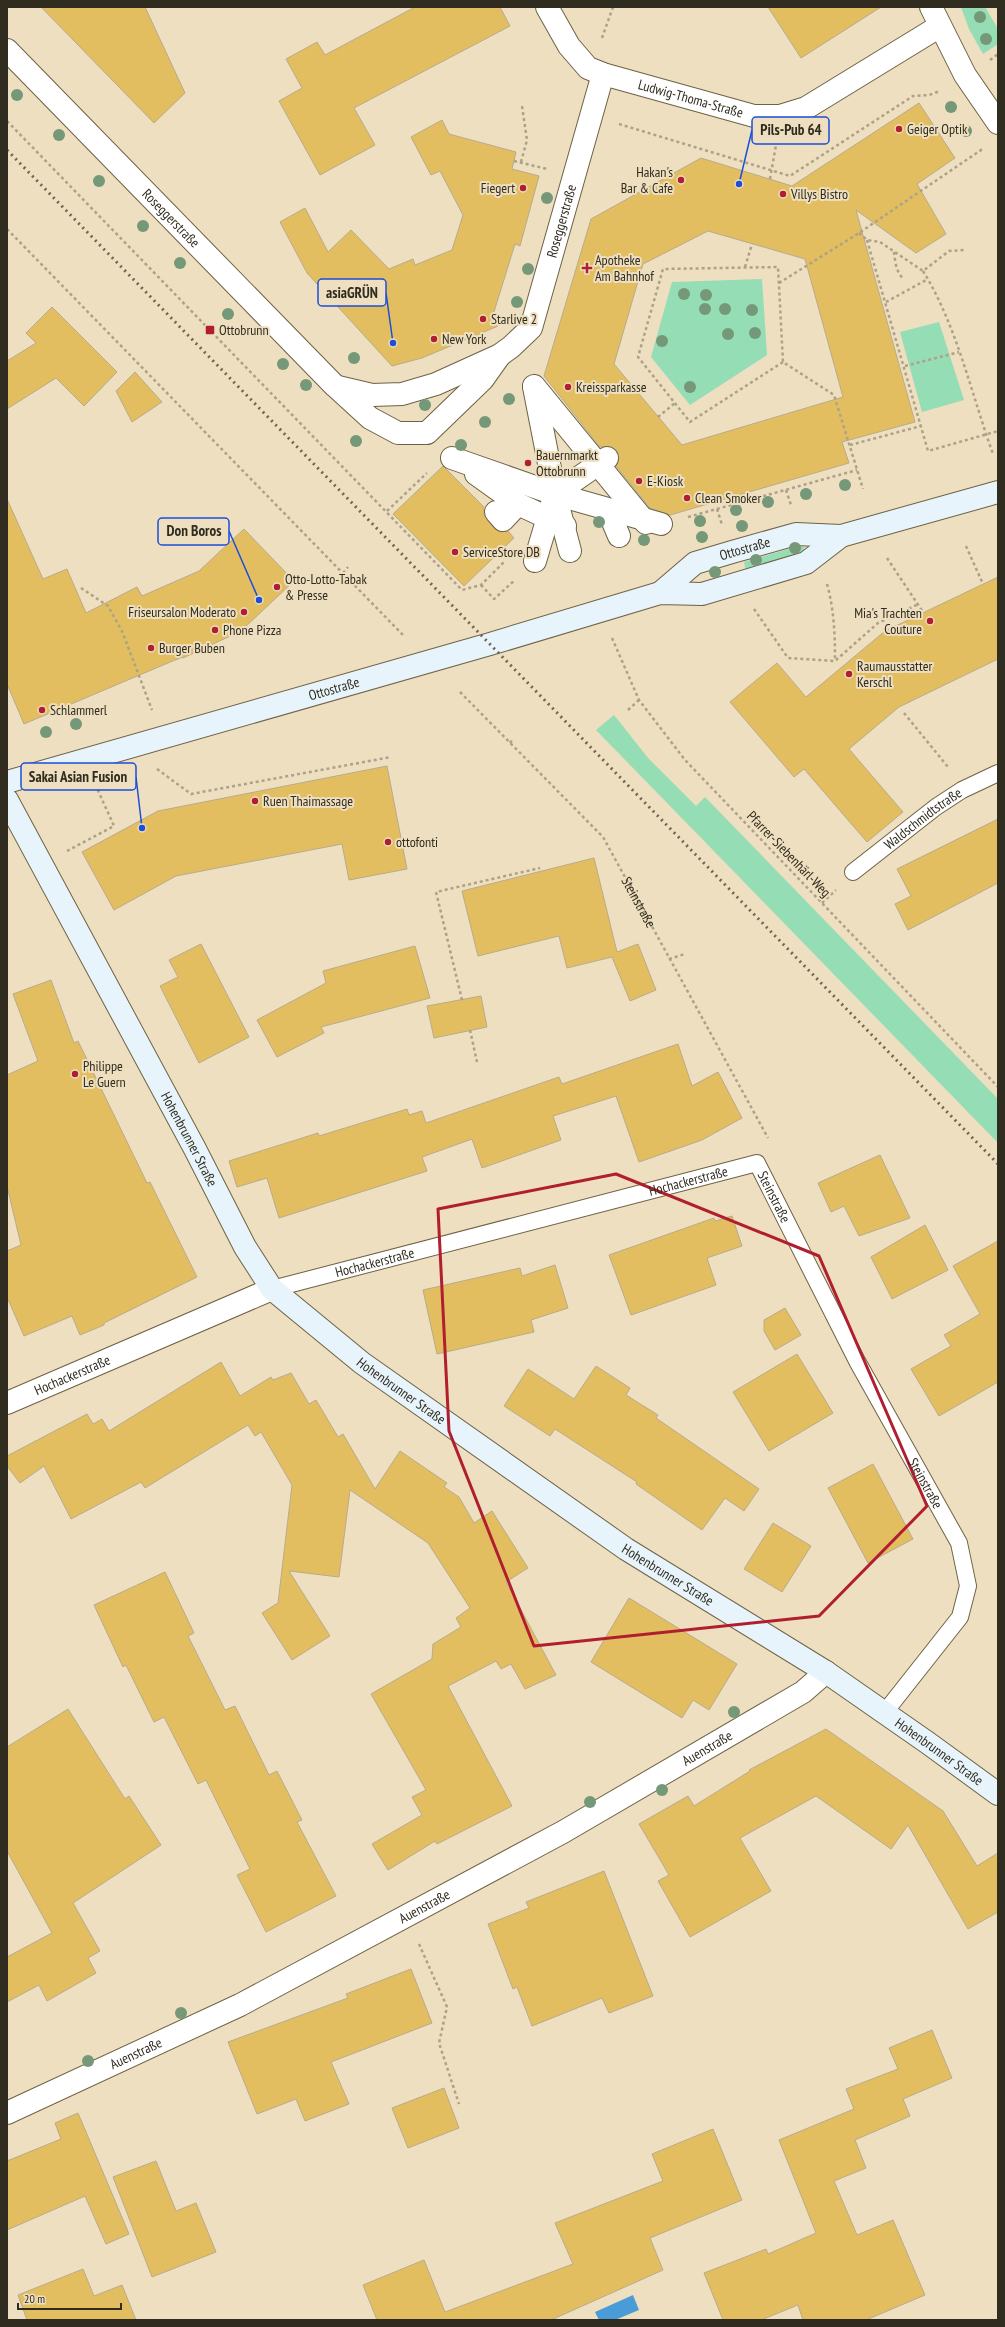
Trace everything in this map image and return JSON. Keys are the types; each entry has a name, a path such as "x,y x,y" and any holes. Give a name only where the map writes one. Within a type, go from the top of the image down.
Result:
{"street":[{"name":"Ludwig-Thoma-Straße","path":"547,7 569,46 588,68 603,74 754,116 780,116 806,108 936,16"},
{"path":"936,16 965,75 998,122"},
{"name":"Roseggerstraße","path":"7,50 335,386 370,418 398,433 427,433 483,379 500,355"},
{"name":"Roseggerstraße","path":"335,386 372,395 402,394 436,384 500,355 531,328 603,74"},
{"path":"535,561 540,516 546,491 534,386 603,460 651,524"},
{"path":"570,551 540,516 452,458 546,491 651,524"},
{"path":"540,516 546,491 603,460"},
{"name":"Ottostraße","path":"660,593 695,563 796,534 841,536 998,492"},
{"path":"608,510 619,536"},
{"path":"496,512 503,520 540,516"},
{"name":"Ottostraße","path":"7,782 660,593 702,594 806,563 841,536"},
{"name":"Hohenbrunner Straße","path":"7,800 195,1149 245,1247 272,1289 362,1363 626,1549 826,1672 885,1712 998,1794"},
{"name":"Hochackerstraße","path":"7,1403 272,1289"},
{"name":"Auenstraße","path":"7,2113 240,2005 563,1832 803,1692 826,1672"}],"lane":[{"name":"Waldschmidtstraße","path":"853,872 936,807 962,790 998,773"},
{"name":"Hochackerstraße","path":"272,1289 757,1163"},
{"name":"Steinstraße","path":"757,1163 856,1361 959,1544 968,1586 960,1616 885,1712"}],"path":[{"path":"521,162 527,140 522,106"},
{"path":"770,179 780,116"},
{"path":"7,121 462,590 481,585 494,599"},
{"path":"779,283 859,233 973,156"},
{"path":"7,229 403,635"},
{"path":"859,233 867,240 905,366 928,451 998,431"},
{"path":"867,240 880,242 923,271 928,279 960,352 993,454"},
{"path":"746,267 752,244"},
{"path":"923,271 949,251 964,250"},
{"path":"894,251 895,263 900,276 904,279"},
{"path":"778,267 783,362 690,422 638,358 663,269 778,267"},
{"path":"886,302 928,279"},
{"path":"905,366 960,352"},
{"path":"783,362 834,395 863,489"},
{"path":"658,417 674,403"},
{"path":"850,446 920,426"},
{"path":"651,524 786,490 857,470"},
{"path":"387,511 422,477"},
{"path":"786,490 792,509"},
{"path":"966,546 983,584"},
{"path":"887,558 923,612"},
{"path":"343,573 348,567"},
{"path":"826,582 832,601 835,661"},
{"path":"81,588 108,606 122,631 152,710"},
{"path":"751,603 788,658 835,661 878,623 919,604"},
{"name":"Pfarrer-Siebenhärl-Weg","path":"600,611 639,700 684,760 998,1087"},
{"name":"Steinstraße","path":"460,692 603,837 769,1140 765,1155 757,1163"},
{"path":"628,710 639,700"},
{"path":"904,713 946,763 962,790"},
{"path":"510,743 513,739"},
{"path":"144,743 153,766 191,794 391,757"},
{"path":"42,864 114,826 96,785"},
{"path":"462,1000 436,892 540,868"},
{"path":"669,958 685,954"},
{"path":"470,1030 478,1062"},
{"path":"406,1916 447,2006 439,2043 459,2104"}],"highlighted area":[{"path":"616,1174 819,1256 927,1506 819,1616 534,1646 449,1431 438,1209"}],"green space":[{"path":"961,7 985,7 998,29 998,44 983,54 969,29"},
{"path":"762,279 767,355 690,405 651,357 672,282"},
{"path":"939,322 964,400 922,412 900,332"},
{"path":"799,546 804,547 804,555 746,572 744,562"},
{"path":"614,715 648,758 696,806 705,797 998,1099 998,1143 596,730"}],"water":[{"path":"633,2295 639,2310 615,2320 599,2320 595,2312"}],"building":[{"path":"41,7 145,7 185,93 154,123"},
{"path":"415,7 500,7 510,26 354,108 375,145 320,175 279,101 302,88 286,59 317,42 325,55"},
{"path":"768,7 881,7 801,58"},
{"path":"919,103 955,158 917,184 946,234 916,253 856,210 915,422 842,442 849,463 670,515 650,508 616,466 619,457 617,451 612,447 600,447 544,376 591,219 701,158 792,186","holes":["708,231 805,259 843,397 682,445 614,364 643,264"]},
{"path":"442,120 449,134 516,152 512,169 539,176 520,246 515,244 493,315 498,326 422,358 392,366 307,273 280,222 305,208 328,252 351,230 389,269 413,259 415,265 452,250 463,215 440,171 431,175 411,137"},
{"path":"52,307 117,372 84,406 56,378 7,409 7,361 36,343 26,333"},
{"path":"135,372 162,402 132,422 116,391"},
{"path":"443,466 484,507 484,515 494,528 500,532 508,531 514,538 464,586 393,514"},
{"path":"7,499 43,579 67,569 86,613 137,587 142,596 199,571 244,529 294,581 241,631 183,658 175,660 24,724 7,684"},
{"path":"998,577 998,659 899,707 849,749 903,812 867,842 804,769 794,777 730,702 777,663 806,697 885,631"},
{"path":"387,766 407,869 349,880 342,844 176,876 114,910 82,852 158,811"},
{"path":"998,819 998,883 908,930 895,904 911,896 897,869"},
{"path":"594,858 617,952 638,944 656,990 630,1001 612,957 567,968 559,936 478,956 462,891"},
{"path":"201,944 249,1037 199,1063 160,986 178,977 169,960"},
{"path":"415,946 430,998 321,1027 324,1033 277,1057 257,1020 326,983 323,971"},
{"path":"51,980 74,1043 78,1041 147,1183 150,1182 197,1277 104,1323 104,1325 80,1335 72,1316 24,1336 7,1297 7,1251 21,1245 7,1186 7,1075 38,1061 13,994"},
{"path":"481,996 487,1027 434,1038 427,1006"},
{"path":"678,1044 692,1086 718,1072 742,1118 702,1140 639,1162 616,1096 553,1116 561,1140 482,1168 472,1139 422,1157 427,1171 279,1218 267,1178 237,1187 229,1161 318,1133 319,1136 407,1109 409,1115 422,1111 426,1123 559,1077 562,1084"},
{"path":"880,1155 910,1218 859,1236 844,1206 831,1212 818,1183"},
{"path":"732,1216 742,1246 707,1258 716,1285 631,1315 609,1255 714,1218 715,1221"},
{"path":"925,1225 948,1270 892,1299 871,1257"},
{"path":"998,1241 998,1382 939,1416 911,1369 951,1346 944,1335 980,1314 953,1266"},
{"path":"555,1265 568,1308 531,1320 534,1332 437,1354 423,1290 520,1268 522,1276"},
{"path":"785,1308 801,1335 775,1350 764,1331 764,1320"},
{"path":"797,1354 833,1413 769,1451 733,1392"},
{"path":"221,1362 240,1396 271,1377 273,1380 291,1373 309,1404 316,1400 338,1437 343,1434 375,1489 400,1451 447,1483 444,1487 459,1497 474,1523 492,1511 528,1568 506,1582 556,1675 525,1689 511,1664 501,1669 496,1661 448,1686 512,1806 437,1844 435,1841 388,1870 372,1844 422,1815 412,1797 426,1790 371,1694 432,1659 433,1644 461,1627 456,1618 470,1608 428,1543 350,1490 339,1577 289,1571 330,1636 292,1660 262,1613 278,1603 292,1485 261,1432 255,1436 248,1425 145,1488 141,1482 71,1519 44,1466 20,1483 7,1466 7,1456 87,1414 93,1424 102,1419 109,1431"},
{"path":"596,1366 630,1388 626,1395 658,1415 656,1418 759,1489 744,1511 725,1498 702,1530 636,1484 637,1482 555,1429 550,1436 504,1406 528,1369 574,1399"},
{"path":"873,1464 913,1539 868,1563 828,1488"},
{"path":"773,1523 811,1546 782,1592 744,1569"},
{"path":"165,1572 194,1633 188,1636 225,1710 235,1706 269,1775 277,1771 302,1820 297,1822 336,1896 266,1932 237,1875 250,1869 206,1780 198,1784 164,1717 154,1722 126,1665 123,1667 94,1605"},
{"path":"629,1598 737,1664 709,1710 693,1700 682,1718 591,1662"},
{"path":"68,1709 125,1799 129,1796 161,1845 73,1903 100,1951 88,1958 96,1973 47,2001 39,1985 7,2002 7,1957 52,1933 7,1851 7,1747"},
{"path":"826,1729 943,1811 977,1866 998,1853 998,1912 968,1929 908,1825 891,1849 816,1796 740,1838 771,1891 690,1937 658,1881 669,1875 639,1824 688,1796 694,1806 750,1771 749,1770"},
{"path":"604,1871 653,1996 609,2013 602,1998 532,2026 517,1987 513,1989 488,1924 529,1908 526,1902"},
{"path":"411,1969 432,2023 331,2062 349,2104 305,2121 296,2099 257,2114 228,2042 348,1998 346,1994"},
{"path":"932,2030 952,2078 903,2099 910,2116 855,2140 866,2168 834,2181 857,2235 893,2220 925,2295 866,2320 803,2320 798,2305 761,2320 723,2320 704,2273 766,2249 768,2254 816,2233 779,2140 854,2109 846,2089 898,2069 889,2048"},
{"path":"444,2088 459,2128 408,2148 392,2108"},
{"path":"78,2113 129,2234 106,2244 85,2196 7,2230 7,2161 61,2139 55,2123"},
{"path":"713,2129 742,2200 650,2238 663,2270 551,2320 377,2320 363,2285 424,2260 445,2312 573,2264 555,2223 663,2181 652,2154"},
{"path":"156,2161 176,2211 196,2203 216,2252 152,2277 113,2177"},
{"path":"83,2269 94,2296 122,2285 136,2320 27,2320 18,2295"}],"railway":[{"path":"7,150 998,1164"}],"place":[{"name":"Geiger Optik","path":"899,129"},
{"name":"Hakan's Bar & Cafe","path":"681,180"},
{"name":"Pils-Pub 64","path":"739,184"},
{"name":"Fiegert","path":"523,188"},
{"name":"Villys Bistro","path":"783,194"},
{"name":"Apotheke Am Bahnhof","path":"587,268"},
{"name":"Starlive 2","path":"483,319"},
{"name":"Ottobrunn","path":"210,330"},
{"name":"New York","path":"434,339"},
{"name":"asiaGRÜN","path":"393,343"},
{"name":"Kreissparkasse","path":"568,387"},
{"name":"Bauernmarkt Ottobrunn","path":"528,463"},
{"name":"E-Kiosk","path":"639,481"},
{"name":"Clean Smoker","path":"687,498"},
{"name":"ServiceStore DB","path":"455,552"},
{"name":"Otto-Lotto-Tabak & Presse","path":"277,587"},
{"name":"Don Boros","path":"259,600"},
{"name":"Friseursalon Moderato","path":"244,612"},
{"name":"Mia's Trachten Couture","path":"930,621"},
{"name":"Phone Pizza","path":"215,630"},
{"name":"Burger Buben","path":"151,648"},
{"name":"Raumausstatter Kerschl","path":"849,674"},
{"name":"Schlammerl","path":"42,710"},
{"name":"Ruen Thaimassage","path":"255,801"},
{"name":"Sakai Asian Fusion","path":"142,828"},
{"name":"ottofonti","path":"388,842"},
{"name":"Philippe Le Guern","path":"75,1074"}]}
